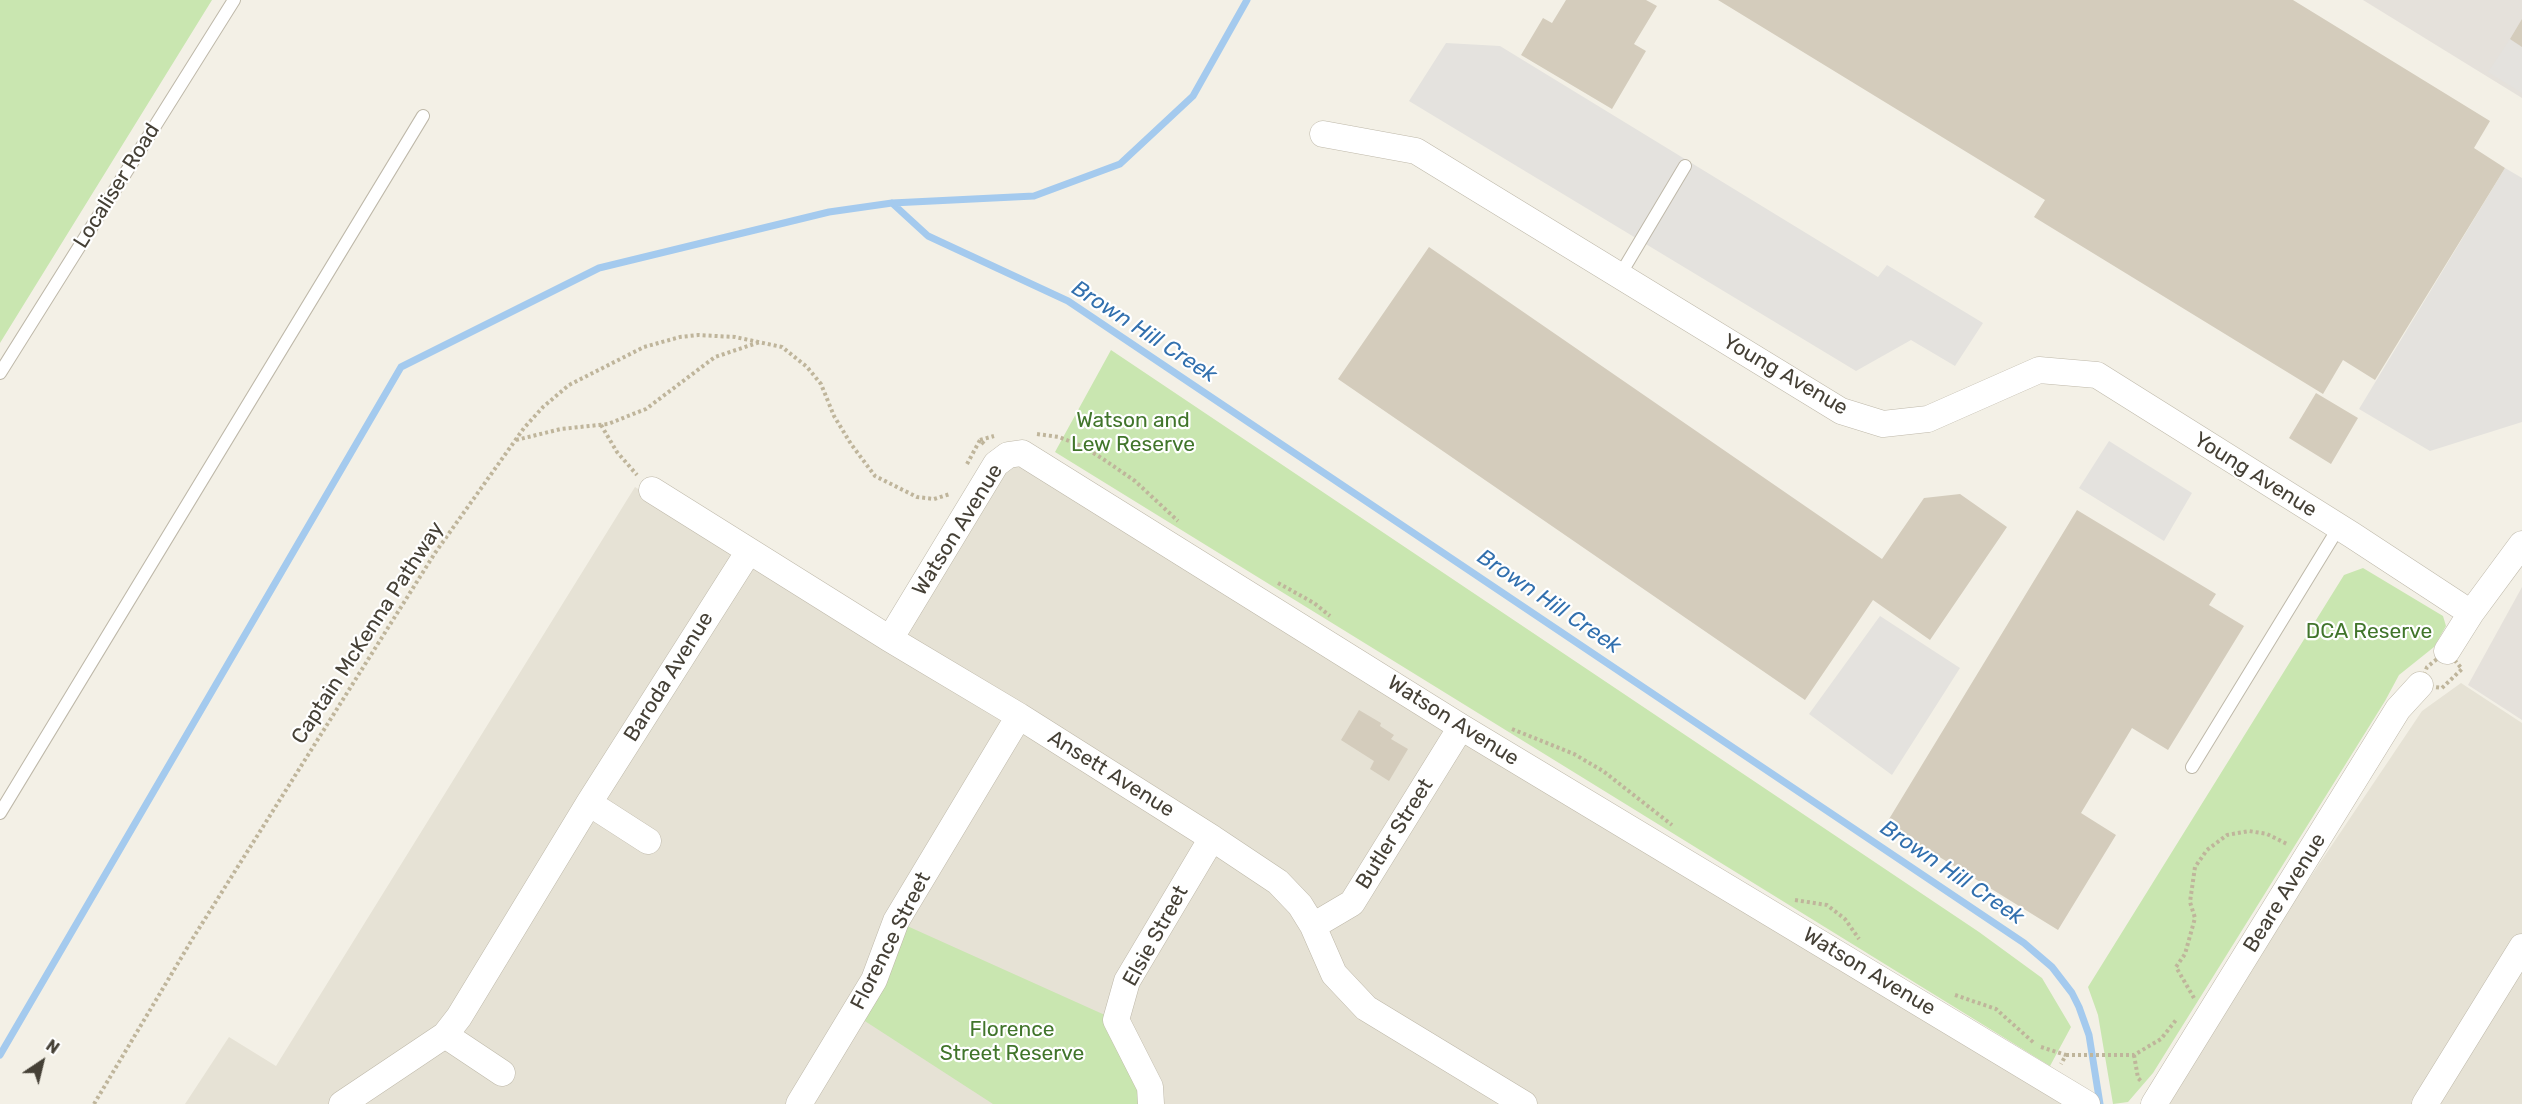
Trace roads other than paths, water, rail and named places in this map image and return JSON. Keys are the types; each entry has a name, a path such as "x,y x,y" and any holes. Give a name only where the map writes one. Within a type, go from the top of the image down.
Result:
{"street":[{"name":"Young Avenue","path":"1323,134 1416,151 1841,411 1883,423 1928,419 2039,370 2097,375 2471,613"},
{"name":"Watson Avenue","path":"890,639 996,464 1008,456 1022,453 1461,727 2087,1104"},
{"name":"Ansett Avenue","path":"652,490 890,639 1019,716 1278,882 1300,905 1313,926 1334,974 1366,1008 1524,1104"},
{"path":"2447,651 2471,613 2522,544"},
{"name":"Baroda Avenue","path":"342,1104 445,1035 459,1017 589,803 749,551"},
{"name":"Beare Avenue","path":"2154,1104 2398,710 2420,685"},
{"name":"Florence Street","path":"799,1104 874,980 896,921 1019,716"},
{"name":"Butler Street","path":"1313,926 1352,903 1461,727"},
{"path":"589,803 648,841"},
{"name":"Elsie Street","path":"1150,1104 1150,1087 1116,1020 1127,981 1212,838"},
{"path":"2425,1104 2522,947"},
{"path":"445,1035 502,1073"}],"lane":[{"name":"Localiser Road","path":"0,373 234,0"},
{"path":"0,813 423,116"},
{"path":"1620,275 1685,166"},
{"path":"2192,767 2339,527"}],"waterway":[{"path":"0,1055 401,367 599,268 829,212 892,203 1034,196 1120,164 1193,96 1247,0"},
{"name":"Brown Hill Creek","path":"892,203 928,236 1068,301 2024,943 2052,967 2072,993 2079,1007 2089,1035 2100,1104"}],"park label":[{"name":"Watson and Lew Reserve","path":"1133,433"},
{"name":"DCA Reserve","path":"2369,632"},
{"name":"Florence Street Reserve","path":"1012,1042"}]}
